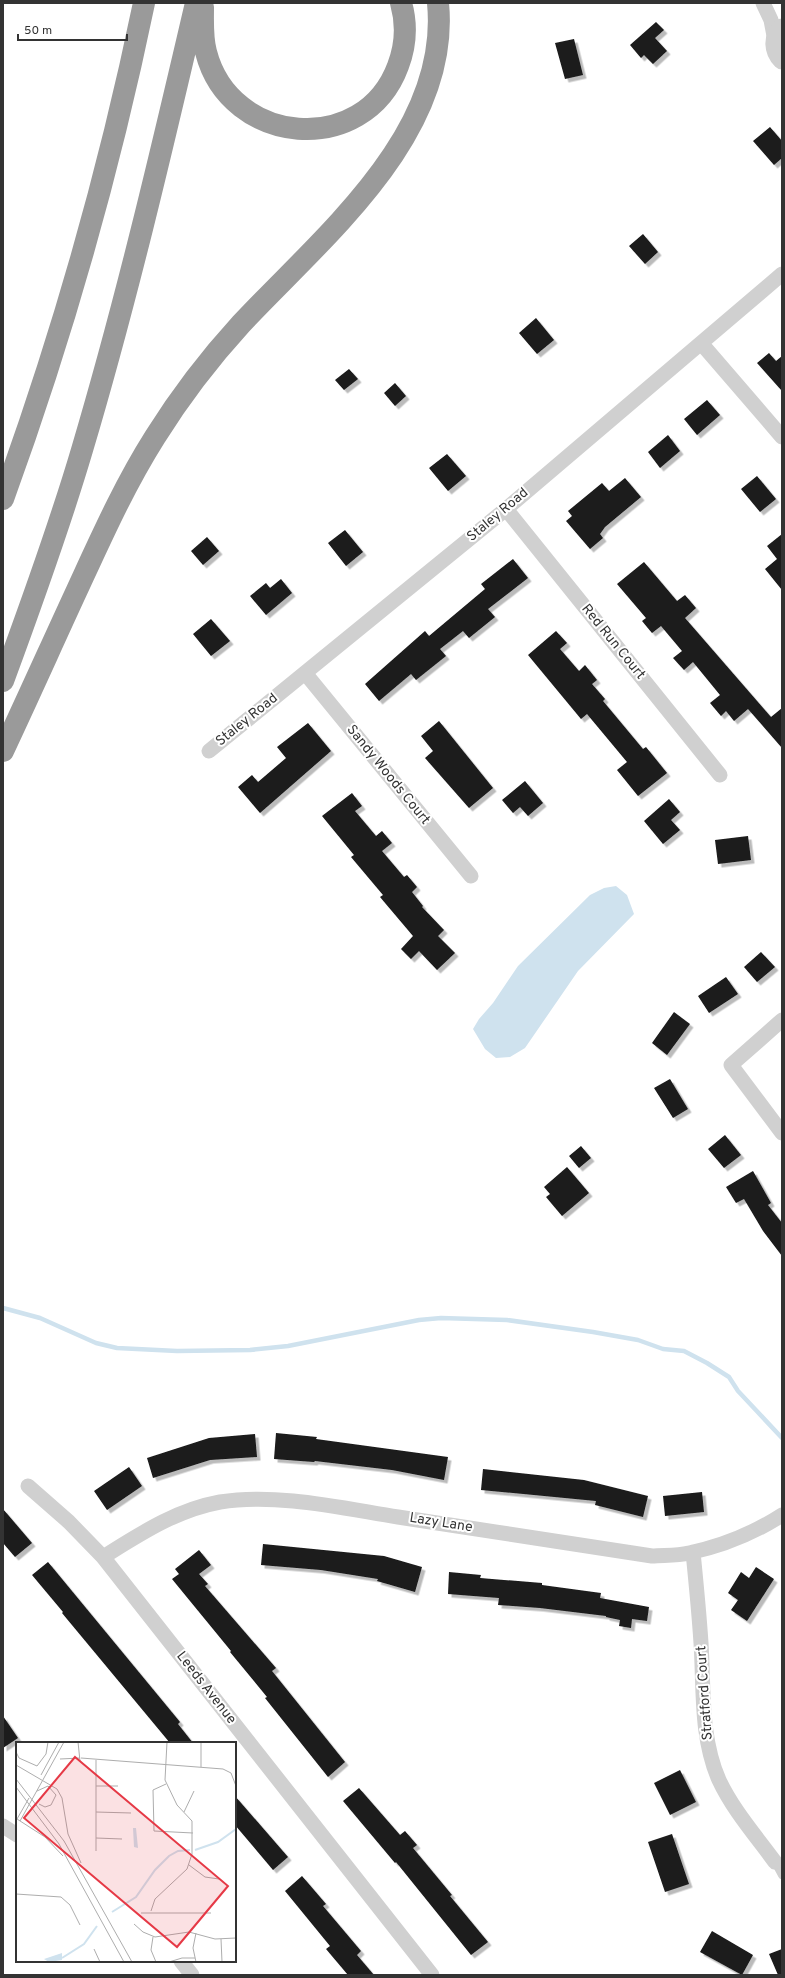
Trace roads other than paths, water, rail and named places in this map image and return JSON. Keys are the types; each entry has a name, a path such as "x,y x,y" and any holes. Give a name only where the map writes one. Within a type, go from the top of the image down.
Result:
{"highway":[{"path":"3,499 54,352 83,256 127,84 144,3"},
{"path":"3,681 60,518 108,360 153,186 196,3"},
{"path":"203,3 203,36 206,52 213,72 225,91 246,112 259,119 288,128 318,129 348,120 372,104 382,94 396,71 404,45 405,25 401,3"},
{"path":"3,751 116,506 155,436 178,401 214,355 350,209 388,162 404,138 425,94 432,71 438,24 438,3"}],"street":[{"path":"764,3 782,16"},
{"path":"764,3 778,35 777,54 782,60"},
{"name":"Staley Road","path":"210,751 506,509 782,274"},
{"path":"701,343 782,437"},
{"name":"Red Run Court","path":"506,509 720,775"},
{"name":"Sandy Woods Court","path":"305,673 471,876"},
{"path":"782,1020 731,1065 782,1133"},
{"name":"Leeds Avenue","path":"28,1486 69,1522 103,1557 432,1975"},
{"name":"Lazy Lane","path":"103,1557 137,1536 180,1513 220,1502 269,1499 329,1506 652,1556 693,1552 736,1539 764,1526 782,1515"},
{"name":"Stratford Court","path":"693,1552 708,1745 719,1779 734,1808 779,1868"},
{"path":"3,1826 16,1834"},
{"path":"182,1962 192,1975"}],"water":[{"path":"616,886 627,895 634,914 578,971 525,1048 510,1057 496,1058 485,1049 473,1029 479,1019 493,1003 518,966 590,895 604,888"}],"waterway":[{"path":"3,1308 40,1318 96,1343 117,1348 177,1351 250,1350 288,1346 419,1320 441,1318 507,1320 593,1332 638,1340 663,1349 684,1351 707,1363 729,1377 738,1391 782,1438"}]}
